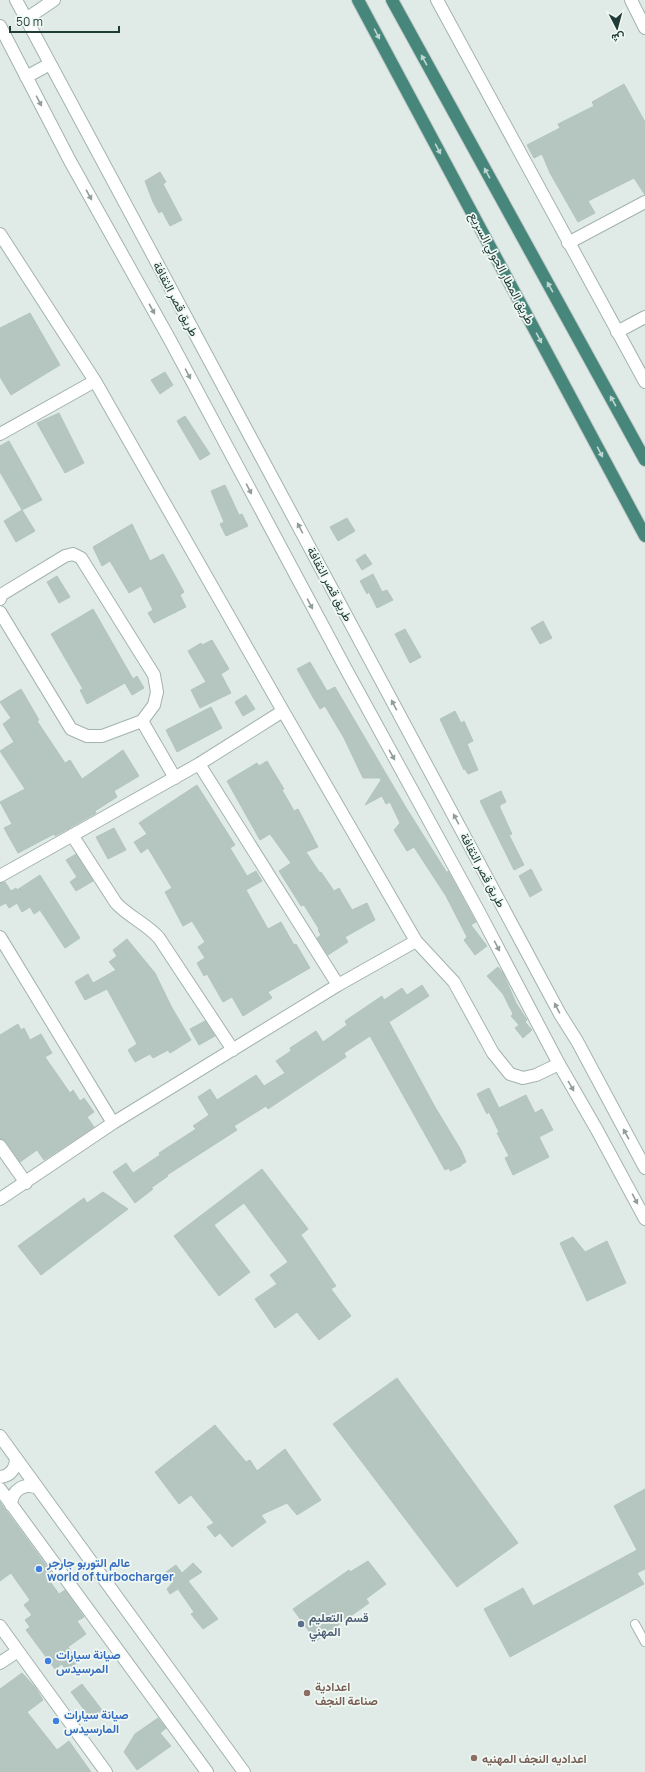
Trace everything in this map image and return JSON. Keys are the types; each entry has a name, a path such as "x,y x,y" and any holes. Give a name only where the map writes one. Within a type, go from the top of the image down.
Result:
{"highway":[{"name":"طريق المطار الحولي السريع","path":"358,0 645,536"},
{"path":"392,0 645,460"}],"street":[{"name":"طريق قصر الثقافة","path":"16,0 556,1007 577,1041 645,1168"},
{"path":"26,19 54,0"},
{"path":"437,0 645,382"},
{"path":"630,0 645,28"},
{"name":"طريق قصر الثقافة","path":"0,28 70,161 170,340 343,664 479,912 559,1064 597,1130 645,1219"},
{"path":"26,77 50,64"},
{"path":"568,243 645,202"},
{"path":"0,234 96,381 283,711 416,941 454,982 493,1053 510,1074 523,1078 536,1075 559,1064"},
{"path":"617,332 645,317"},
{"path":"0,434 96,381"},
{"path":"0,599 1,595 65,556 73,554 81,558 154,675 157,692 154,705 142,721 102,736 86,736 71,729 0,612"},
{"path":"0,876 199,764 283,711"},
{"path":"142,721 174,778"},
{"path":"199,764 338,985"},
{"path":"72,835 116,903 125,912 150,928 159,938 233,1050"},
{"path":"0,937 113,1123"},
{"path":"0,1199 26,1183 113,1123 338,985 416,941"},
{"path":"0,1146 26,1183"},
{"path":"0,1436 244,1772"},
{"path":"0,1477 12,1472 16,1463 16,1458"},
{"path":"11,1505 13,1496 20,1488 29,1486 38,1488"},
{"path":"0,1489 207,1772"},
{"path":"0,1626 106,1772"},
{"path":"0,1663 18,1650"}],"lane":[{"path":"635,1624 645,1642"}],"building":[{"path":"624,84 645,122 645,195 634,178 588,201 595,213 578,222 550,173 542,154 534,158 527,145 560,128 558,124 594,106 592,102"},
{"path":"160,172 166,182 163,184 182,220 170,226 162,211 159,213 145,181"},
{"path":"30,313 60,365 11,395 0,377 0,328"},
{"path":"165,372 173,385 160,394 151,380"},
{"path":"59,413 84,463 65,473 37,423"},
{"path":"185,416 210,454 200,460 177,421"},
{"path":"9,441 42,500 22,510 0,472 0,446"},
{"path":"225,485 239,515 242,514 248,526 226,536 220,524 224,522 211,491"},
{"path":"22,510 35,531 16,542 4,521"},
{"path":"347,518 355,531 338,541 330,527"},
{"path":"132,524 150,561 163,554 184,592 180,595 186,607 154,623 148,613 153,610 141,586 129,593 110,561 102,566 93,547"},
{"path":"365,554 372,564 362,570 356,560"},
{"path":"373,574 382,592 387,590 393,600 377,608 369,592 367,594 360,581"},
{"path":"57,576 70,597 59,603 47,582"},
{"path":"93,609 133,679 137,676 144,688 132,695 125,683 87,704 80,690 83,689 51,634"},
{"path":"543,621 552,638 540,644 531,628"},
{"path":"405,629 421,657 410,663 395,634"},
{"path":"212,640 229,669 221,674 231,693 200,708 191,690 206,682 188,651 201,643 202,645"},
{"path":"310,662 327,691 335,687 405,806 447,873 448,871 476,922 471,925 487,946 475,955 464,940 467,937 446,896 414,847 407,851 394,830 400,823 390,802 386,804 382,796 365,805 381,780 380,778 363,778 344,738 325,706 320,709 297,669"},
{"path":"21,689 39,720 37,721 65,763 70,760 82,779 123,750 139,776 114,791 117,797 95,811 96,813 55,836 54,834 18,853 4,828 12,824 0,802 25,789 0,751 14,742 3,724 11,718 0,702"},
{"path":"246,695 255,709 243,716 235,702"},
{"path":"211,707 222,728 177,752 166,730"},
{"path":"455,711 461,723 464,721 473,741 467,744 478,770 468,774 465,769 464,770 440,719"},
{"path":"267,761 284,789 282,790 294,811 298,809 318,847 306,852 320,873 321,872 334,891 339,888 352,910 367,903 375,920 345,937 348,942 328,955 317,938 321,935 318,930 319,929 304,905 301,906 279,871 291,863 270,834 260,840 227,781 257,763 259,766"},
{"path":"197,785 235,845 230,848 247,876 256,871 262,881 246,890 268,929 281,922 294,945 296,944 310,968 268,992 272,998 243,1016 232,997 223,1002 207,974 204,976 197,963 205,958 198,947 205,942 192,921 183,926 165,892 172,888 148,848 141,853 134,842 147,834 139,823"},
{"path":"501,791 506,802 500,805 500,808 512,834 509,835 524,865 514,870 480,801"},
{"path":"114,828 126,850 108,859 96,837"},
{"path":"76,854 93,881 76,891 70,882 77,877 66,860"},
{"path":"531,869 542,890 530,897 519,876"},
{"path":"40,875 80,938 65,948 40,910 34,914 30,907 22,912 17,903 9,908 6,903 0,906 0,883 5,882 11,891 16,888 17,890"},
{"path":"127,939 155,973 171,1006 191,1040 170,1053 168,1050 153,1058 150,1054 135,1062 128,1050 137,1044 107,989 85,1000 75,982 88,974 93,983 116,970 109,962 117,956 113,950"},
{"path":"498,967 503,973 516,1003 527,1020 525,1022 532,1030 523,1038 515,1028 519,1025 511,1016 513,1014 503,994 487,976"},
{"path":"422,985 429,996 389,1022 435,1107 461,1150 466,1162 461,1166 450,1171 449,1168 445,1170 370,1036 344,1053 346,1057 268,1109 266,1106 234,1126 237,1130 167,1175 168,1176 151,1188 153,1189 135,1203 113,1172 126,1163 133,1173 160,1155 159,1153 196,1129 193,1126 209,1115 198,1097 210,1089 217,1100 256,1075 264,1086 285,1073 276,1061 291,1051 290,1048 316,1031 323,1042 347,1025 345,1021 382,996 384,1000 402,988 407,995"},
{"path":"205,1021 215,1036 199,1045 190,1029"},
{"path":"18,1024 21,1030 24,1028 30,1040 41,1034 52,1053 45,1057 70,1093 73,1090 80,1101 84,1098 94,1112 87,1117 94,1127 44,1160 37,1150 20,1162 6,1142 0,1139 0,1035"},
{"path":"489,1088 499,1108 526,1095 535,1113 542,1109 553,1130 539,1137 549,1157 513,1175 505,1158 509,1156 497,1133 499,1132 489,1112 487,1114 477,1094"},
{"path":"262,1169 308,1229 301,1235 336,1286 331,1289 351,1316 319,1340 297,1312 275,1328 255,1299 277,1284 270,1275 288,1262 244,1203 214,1225 250,1272 219,1296 174,1236"},
{"path":"103,1192 128,1209 41,1275 18,1246 84,1198 87,1203"},
{"path":"573,1237 585,1252 607,1241 626,1283 587,1301 560,1243"},
{"path":"397,1378 518,1543 457,1587 333,1424"},
{"path":"215,1425 246,1462 250,1460 257,1471 285,1449 321,1500 297,1515 287,1503 261,1515 266,1522 232,1547 220,1533 215,1537 207,1527 214,1523 191,1495 179,1504 155,1472"},
{"path":"645,1489 645,1569 637,1573 644,1584 510,1657 484,1609 523,1588 533,1606 637,1550 614,1506"},
{"path":"0,1502 51,1572 46,1576 59,1594 65,1590 84,1617 77,1621 86,1634 68,1647 78,1662 66,1671 62,1664 55,1669 26,1630 30,1627 25,1620 32,1615 24,1605 30,1600 11,1573 0,1581"},
{"path":"368,1561 386,1584 366,1599 369,1603 316,1641 293,1609 349,1570 350,1572"},
{"path":"193,1563 202,1572 188,1581 218,1619 203,1629 191,1614 194,1612 178,1589 170,1594 167,1589 173,1582 166,1572 176,1565 182,1573"},
{"path":"22,1673 35,1687 43,1700 27,1712 57,1750 69,1741 91,1772 0,1772 0,1689"},
{"path":"82,1684 102,1710 91,1719 71,1692"},
{"path":"158,1718 166,1728 160,1733 171,1746 137,1770 124,1752 135,1734"}],"place":[{"name":"عالم التوربو جارجر world of turbocharger","path":"39,1569"},
{"name":"قسم التعليم المهني","path":"301,1624"},
{"name":"صيانة سيارات المرسيدس","path":"48,1661"},
{"name":"اعدادية صناعة النجف","path":"307,1693"},
{"name":"صيانة سيارات المارسيدس","path":"56,1721"},
{"name":"اعداديه النجف المهنيه","path":"474,1758"}]}
